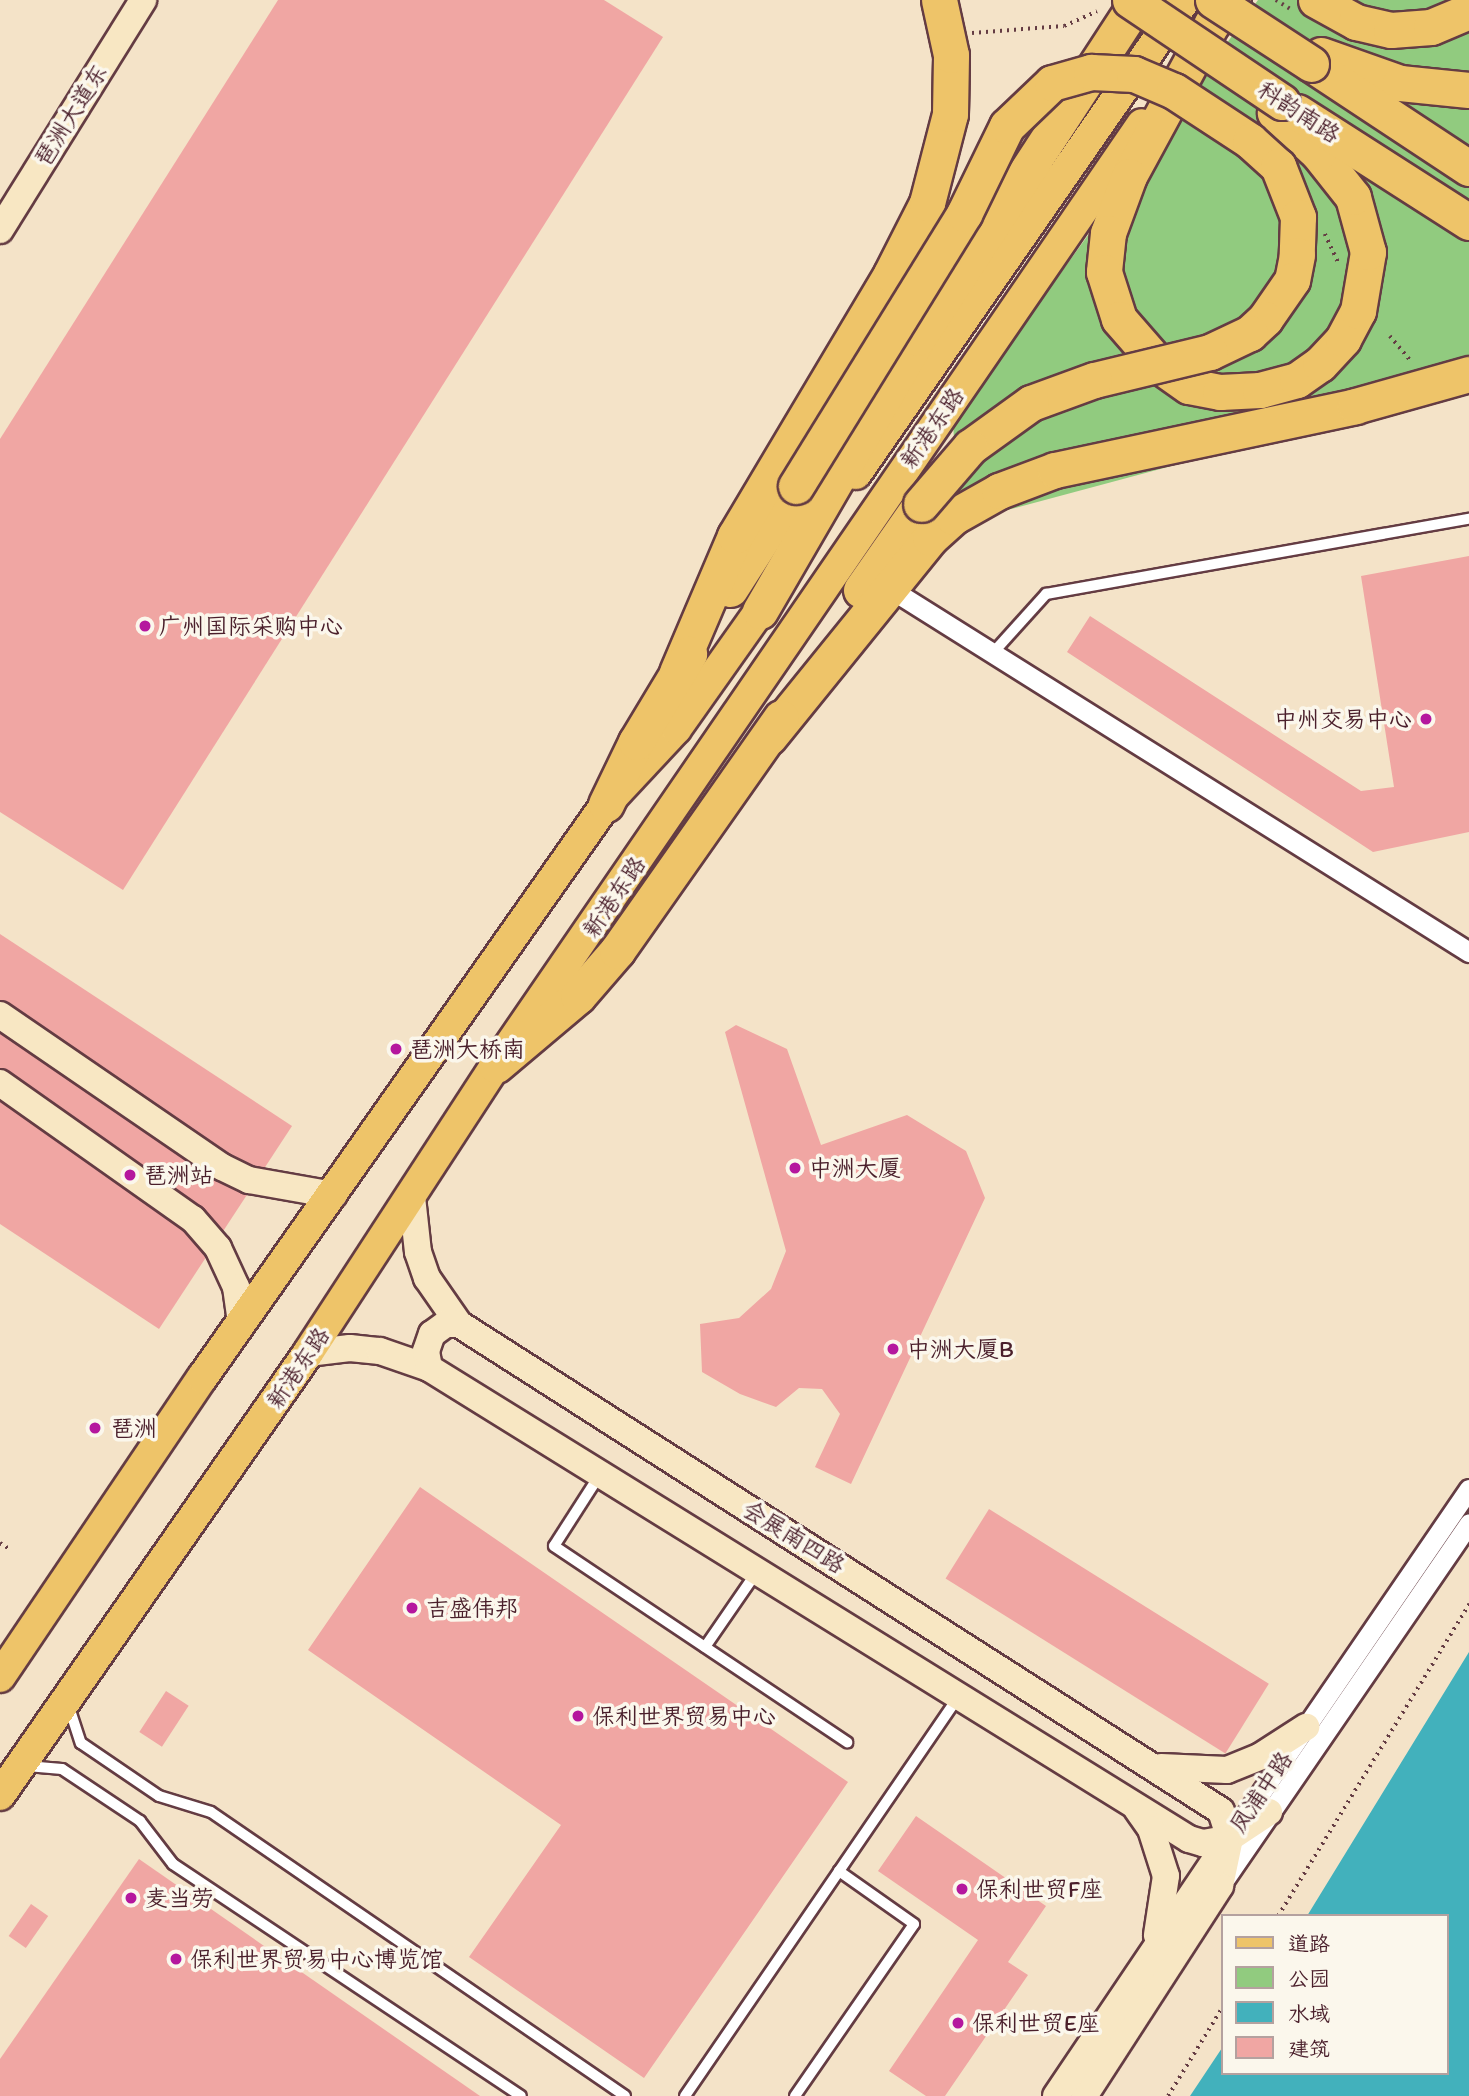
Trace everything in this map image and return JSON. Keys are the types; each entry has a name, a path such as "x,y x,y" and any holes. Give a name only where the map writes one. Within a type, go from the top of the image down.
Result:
{"highway":[{"path":"677,672 735,536 891,274 927,203 945,146 950,103 951,55 939,0"},
{"path":"760,611 918,338 1138,0"},
{"path":"1316,0 1356,22 1391,30 1431,27 1469,12"},
{"name":"科韵南路","path":"1116,3 1220,15 1255,29 1314,59 1469,168"},
{"path":"1220,15 1279,108 1353,197 1368,252 1358,311 1343,339 1320,365 1297,380 1260,390 1220,392 1189,386 1160,366 1134,340 1108,297 1104,272 1108,233 1129,176 1220,15"},
{"path":"1314,59 1401,83 1469,90"},
{"path":"496,1065 578,996 617,951 769,737 921,504 970,447 1031,404 1094,380 1210,352 1250,333 1265,319 1292,280 1297,255 1298,217 1278,166 1250,141 1174,91 1134,74 1113,71 1069,76 1035,94 1007,126 936,261 677,672 606,804"},
{"name":"科韵南路","path":"1279,108 1469,222"},
{"path":"769,737 942,526 1026,478 1343,409 1469,374"}],"main road":[{"name":"新港东路","path":"0,1677 241,1323 334,1195 606,804 676,729 1185,0"},
{"name":"新港东路","path":"0,1795 308,1353 496,1065 1220,15"}],"street":[{"name":"琶洲大道东","path":"0,230 143,0"},
{"path":"889,588 991,655 1469,952"},
{"path":"0,1015 222,1167 249,1180 334,1195"},
{"path":"0,1083 193,1219 218,1248 236,1287 241,1323"},
{"name":"会展南四路","path":"412,1197 418,1252 427,1278 459,1324 1158,1767 1221,1811 1230,1838"},
{"path":"429,1368 426,1351 432,1334 446,1324 459,1324"},
{"path":"308,1353 350,1349 380,1351 429,1368 1189,1839 1203,1843 1230,1838 1269,1812"},
{"name":"凤浦中路","path":"1056,2096 1469,1489"},
{"name":"凤浦中路","path":"1084,2096 1269,1812 1469,1523"},
{"path":"1158,1767 1227,1770 1261,1756 1306,1727"},
{"path":"1134,1805 1151,1829 1166,1876 1154,1950"},
{"path":"1220,1886 1230,1838"}],"lane":[{"path":"991,655 1046,594 1469,519"},
{"path":"599,1475 554,1546 847,1742"},
{"path":"705,1647 756,1573"},
{"path":"685,2096 958,1698"},
{"path":"68,1700 70,1721 81,1742 159,1796 211,1812 625,2096"},
{"path":"20,1768 62,1769 140,1821 173,1864 520,2096"},
{"path":"795,2096 914,1924 839,1871"}],"path":[{"path":"963,34 1064,26 1116,3"},
{"path":"1323,230 1338,260"},
{"path":"1390,336 1410,360"},
{"path":"0,1543 11,1550"},
{"path":"1280,1914 1469,1604"},
{"path":"1168,2096 1220,2011"}],"green space":[{"path":"1258,0 1469,0 1469,386 959,523 953,422"}],"water":[{"path":"1469,1652 1469,2096 1190,2096 1220,2051 1220,2075 1448,2075 1448,1914 1308,1914"}],"building":[{"name":"广州国际采购中心","path":"278,0 604,0 663,37 123,890 0,812 0,439"},
{"name":"中州交易中心","path":"1469,556 1469,832 1373,852 1067,652 1090,616 1361,791 1394,787 1361,576"},
{"name":"琶洲站","path":"0,934 292,1126 159,1329 0,1224"},
{"path":"736,1025 787,1049 821,1145 907,1115 966,1151 985,1198 851,1484 815,1467 840,1414 822,1389 799,1388 776,1407 740,1394 702,1372 700,1324 739,1318 771,1289 786,1251 725,1032"},
{"name":"保利世界贸易中心","path":"420,1487 848,1782 644,2078 469,1957 561,1825 308,1650"},
{"path":"989,1509 1269,1684 1225,1753 946,1579"},
{"path":"166,1691 189,1706 162,1747 139,1732"},
{"path":"916,1816 1046,1906 1008,1962 1028,1975 945,2096 926,2096 889,2071 978,1940 878,1871"},
{"name":"保利世界贸易中心博览馆","path":"139,1859 480,2096 0,2096 0,2059"},
{"path":"31,1904 48,1916 26,1948 9,1936"}],"place":[{"name":"广州国际采购中心","path":"145,626"},
{"name":"中州交易中心","path":"1426,719"},
{"name":"琶洲大桥南","path":"396,1049"},
{"name":"中洲大厦","path":"795,1168"},
{"name":"琶洲站","path":"130,1175"},
{"name":"中洲大厦B","path":"893,1349"},
{"name":"琶洲","path":"95,1428"},
{"name":"吉盛伟邦","path":"412,1608"},
{"name":"保利世界贸易中心","path":"578,1716"},
{"name":"保利世贸F座","path":"962,1889"},
{"name":"麦当劳","path":"131,1898"},
{"name":"保利世界贸易中心博览馆","path":"176,1959"},
{"name":"保利世贸E座","path":"958,2023"}]}
